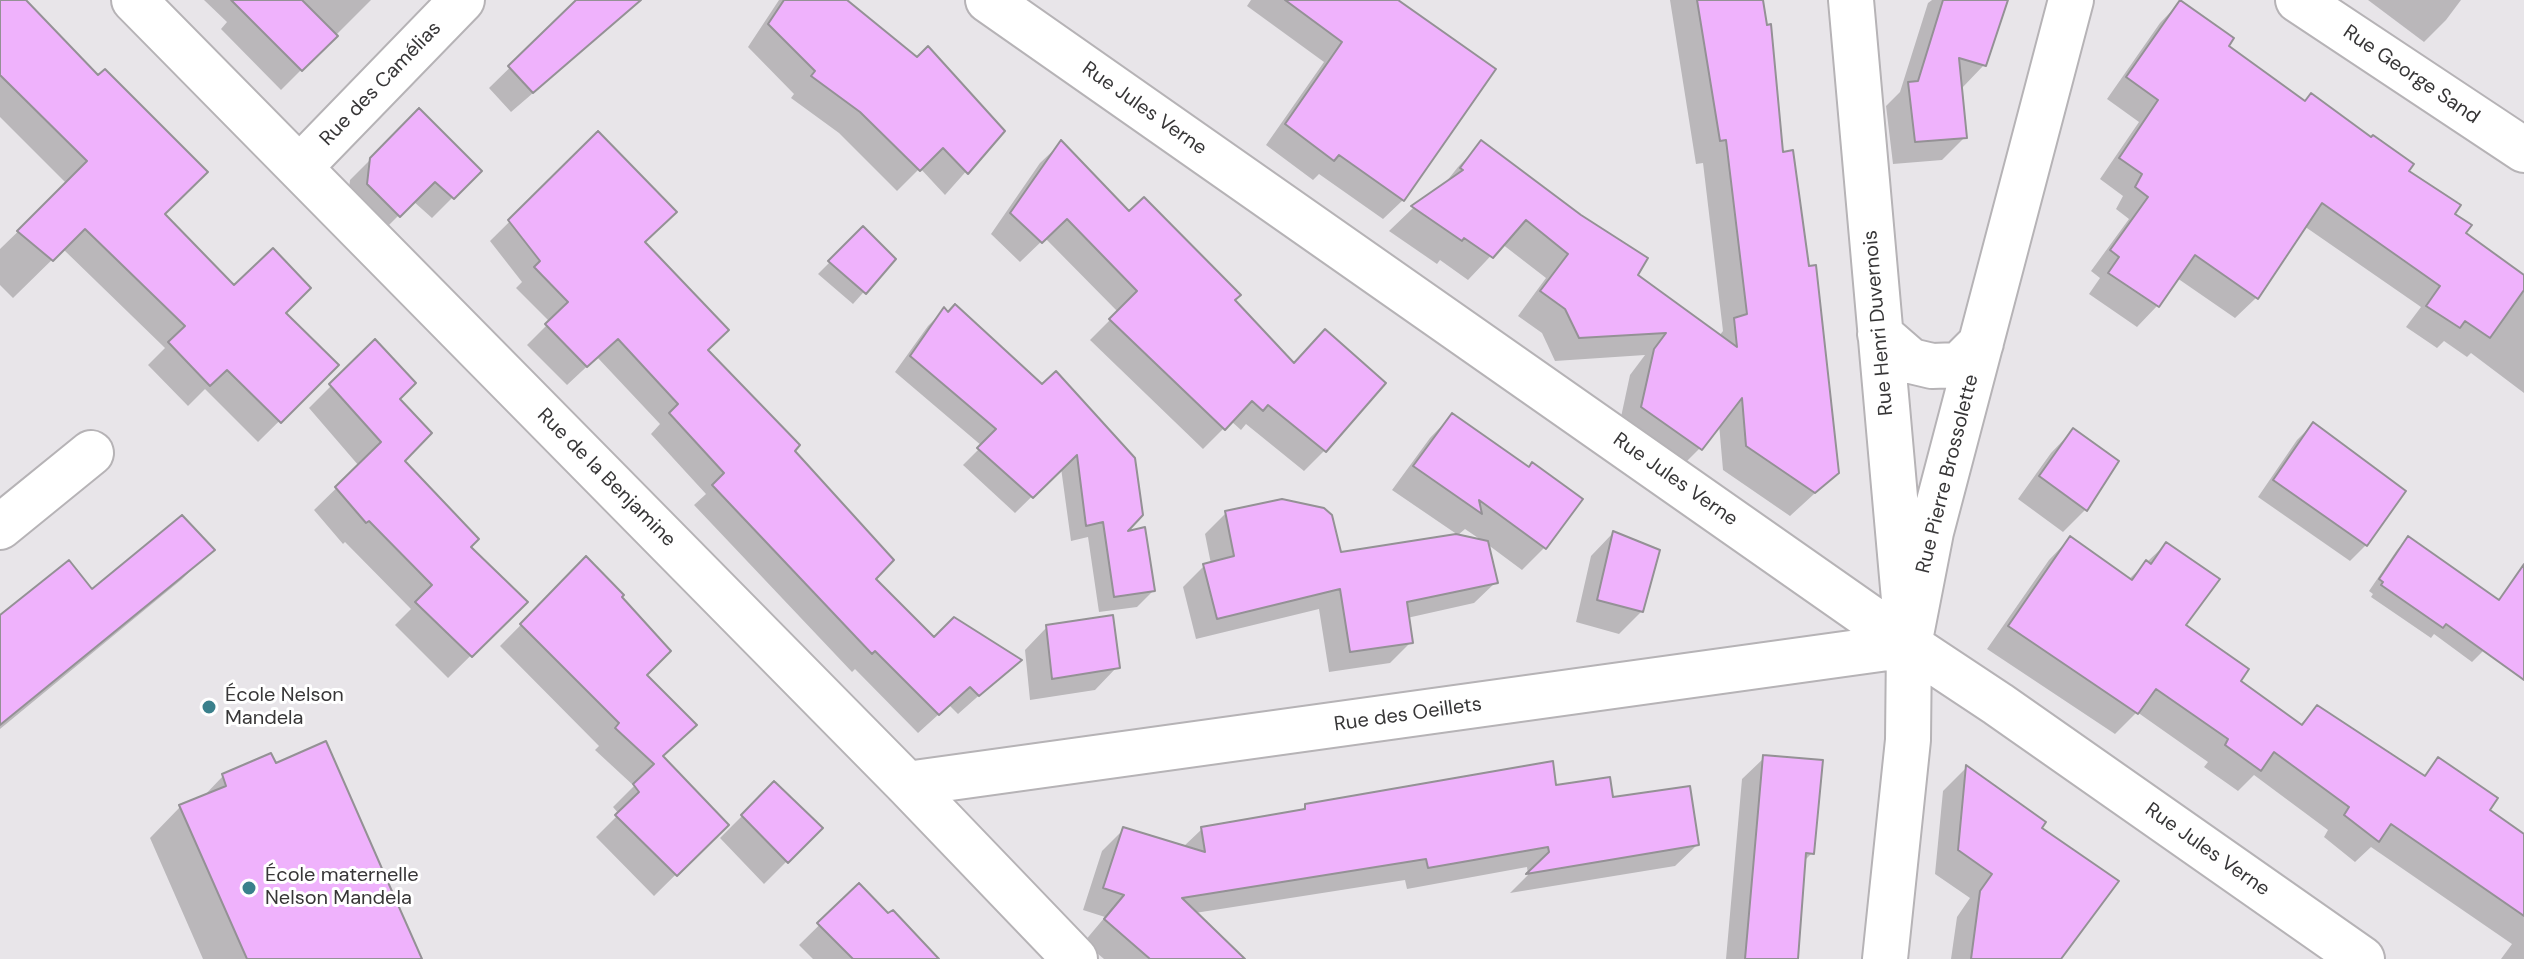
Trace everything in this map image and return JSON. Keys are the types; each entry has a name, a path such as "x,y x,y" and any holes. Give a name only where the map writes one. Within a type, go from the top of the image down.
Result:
{"street":[{"name":"Rue de la Benjamine","path":"134,0 907,784 1075,959"},
{"name":"Rue des Camélias","path":"300,167 462,0"},
{"name":"Rue Jules Verne","path":"988,0 2362,959"},
{"name":"Rue Henri Duvernois","path":"1851,0 1909,645"},
{"name":"Rue Pierre Brossolette","path":"1885,959 1908,740 1909,645 1931,532 2071,0"},
{"name":"Rue George Sand","path":"2298,0 2524,150"},
{"path":"1880,334 1911,361 1932,366 1959,365 1981,343"},
{"path":"0,527 91,453"},
{"name":"Rue des Oeillets","path":"907,784 1909,645"}],"building":[{"path":"0,0 26,0 98,75 105,69 208,172 165,214 234,285 273,248 311,288 286,313 339,365 281,423 227,370 210,386 168,342 185,326 85,229 53,261 17,231 87,161 0,75"},
{"path":"231,0 302,0 338,36 302,71"},
{"path":"576,0 641,0 533,93 508,66"},
{"path":"784,0 847,0 917,57 928,46 1005,131 968,174 943,148 920,171 860,112 811,76 815,71 768,24"},
{"path":"1285,0 1398,0 1496,69 1404,201 1339,155 1334,161 1285,124 1342,42"},
{"path":"1697,0 1763,0 1767,25 1771,24 1783,152 1793,150 1809,266 1816,265 1839,473 1815,493 1746,446 1742,398 1702,450 1641,407 1654,349 1666,333 1579,338 1565,309 1540,291 1568,254 1526,220 1493,258 1411,206 1463,170 1460,168 1481,140 1581,215 1648,258 1638,275 1737,347 1734,318 1747,314 1726,140 1720,141"},
{"path":"1943,0 2008,0 1986,66 1959,58 1967,138 1915,142 1908,82 1918,81"},
{"path":"2180,0 2234,38 2229,46 2305,101 2311,93 2371,137 2373,135 2414,164 2409,171 2461,205 2455,214 2472,225 2466,233 2524,275 2524,290 2490,338 2465,321 2460,328 2426,306 2440,286 2322,203 2258,299 2195,255 2159,307 2108,273 2119,257 2110,250 2148,197 2135,187 2142,174 2119,158 2158,100 2126,77"},
{"path":"419,108 482,171 454,199 435,182 400,217 367,184 370,158"},
{"path":"598,131 677,212 645,242 729,330 708,350 800,445 795,451 894,560 876,579 934,637 954,617 1022,660 979,696 970,687 939,715 875,651 872,654 712,485 724,473 669,413 678,404 618,339 587,367 545,324 568,302 534,267 540,261 508,220"},
{"path":"1061,140 1129,211 1144,197 1241,295 1235,300 1294,363 1325,329 1386,383 1326,452 1268,405 1263,411 1252,401 1225,430 1109,319 1137,291 1067,219 1042,243 1010,213"},
{"path":"863,226 896,259 866,294 828,261"},
{"path":"955,304 1042,384 1056,371 1135,458 1143,515 1128,531 1145,527 1155,591 1114,597 1103,522 1086,526 1077,455 1033,498 977,448 996,429 910,356 944,307 948,312"},
{"path":"375,339 416,383 400,399 432,433 405,461 479,539 471,547 528,602 472,657 415,602 432,585 369,521 366,523 335,487 381,442 329,384"},
{"path":"1452,413 1529,467 1532,462 1583,499 1546,549 1479,500 1482,514 1413,466"},
{"path":"2313,422 2406,491 2367,546 2273,480"},
{"path":"2073,428 2119,461 2087,511 2039,476"},
{"path":"1282,499 1324,508 1332,515 1341,552 1456,534 1488,541 1498,583 1407,602 1413,643 1350,652 1340,589 1217,619 1203,564 1234,556 1225,511"},
{"path":"182,515 215,550 0,725 0,615 69,560 92,589"},
{"path":"1613,531 1660,550 1643,612 1597,600"},
{"path":"2070,536 2132,580 2146,560 2151,564 2166,542 2220,579 2186,625 2249,669 2241,681 2302,725 2317,705 2425,776 2438,757 2498,798 2490,810 2524,834 2524,916 2391,824 2379,842 2344,815 2349,807 2274,752 2261,771 2225,745 2228,739 2156,689 2138,714 2008,626"},
{"path":"2408,536 2499,600 2524,564 2524,680 2446,624 2443,628 2381,585 2383,582 2379,579"},
{"path":"586,556 671,651 647,675 697,725 663,756 729,825 677,876 615,815 639,792 633,784 654,764 615,728 619,723 520,624"},
{"path":"1113,615 1120,668 1052,679 1046,625"},
{"path":"326,741 422,959 247,959 179,805 226,786 222,774 271,753 276,763"},
{"path":"1763,755 1823,760 1814,854 1806,853 1798,959 1745,959"},
{"path":"1553,761 1556,785 1610,777 1613,797 1690,786 1699,845 1526,874 1549,852 1548,847 1428,868 1426,859 1182,898 1245,959 1150,959 1104,919 1124,895 1103,888 1123,827 1205,852 1201,827 1305,809 1305,804"},
{"path":"1966,765 2046,822 2042,828 2119,881 2061,959 1971,959 1980,891 1992,874 1958,850"},
{"path":"774,781 823,828 788,863 741,815"},
{"path":"859,883 888,913 893,910 939,959 853,959 817,923"}],"place":[{"name":"École Nelson Mandela","path":"209,707"},
{"name":"École maternelle Nelson Mandela","path":"249,888"}]}
